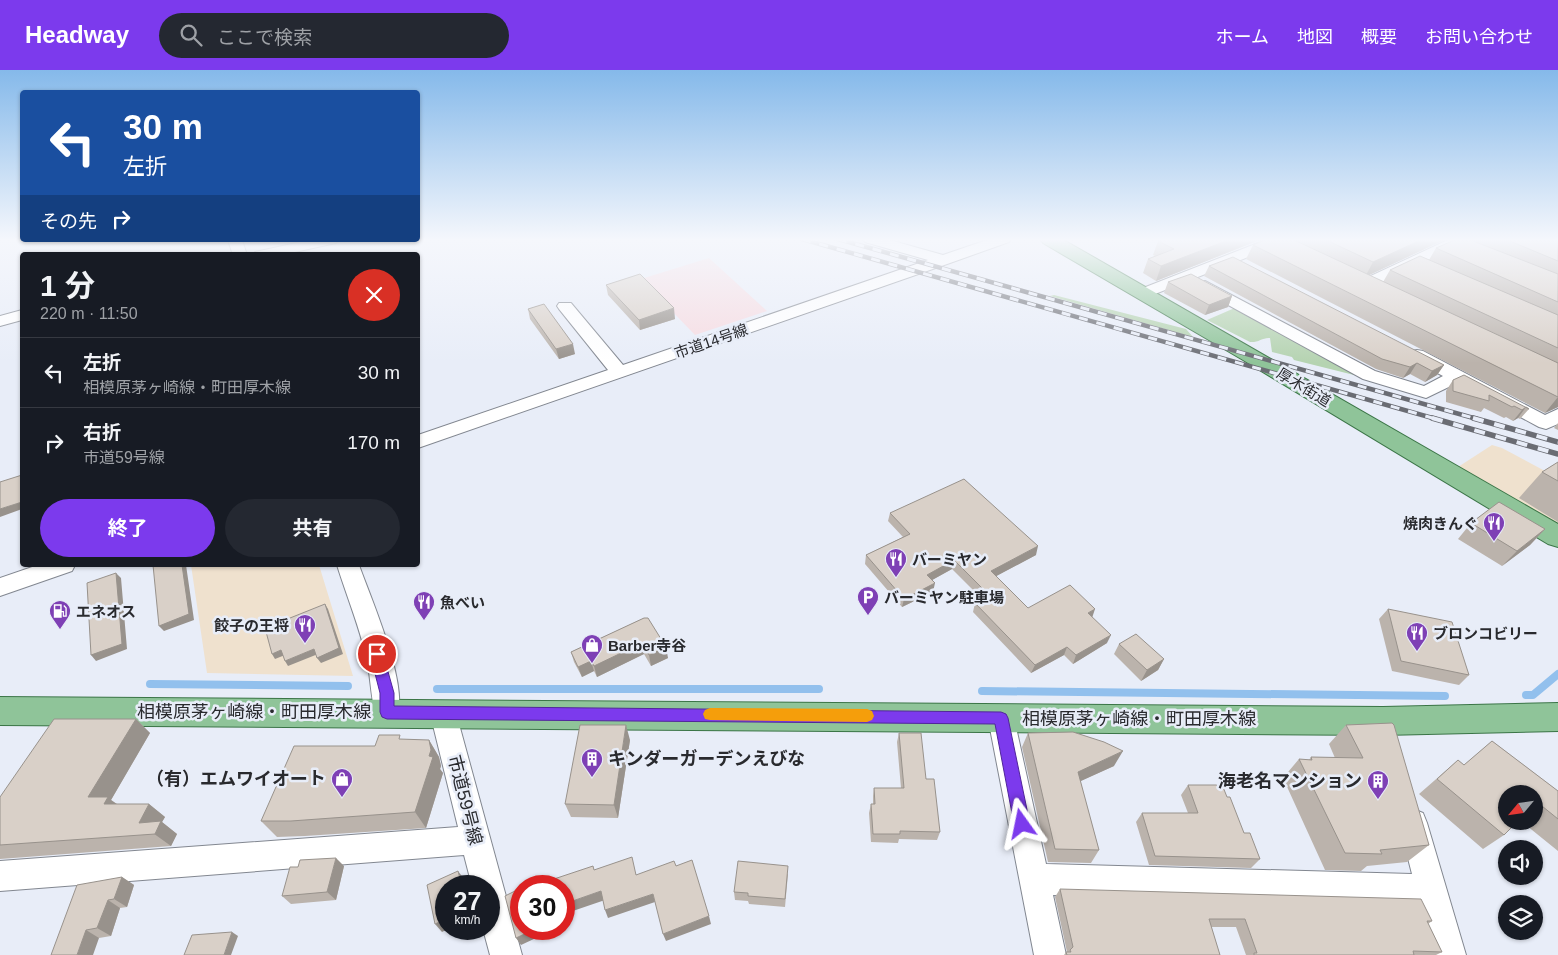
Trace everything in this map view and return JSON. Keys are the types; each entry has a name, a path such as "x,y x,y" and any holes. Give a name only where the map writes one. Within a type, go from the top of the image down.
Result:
{"main road":[{"name":"厚木街道","path":"1120,280 1558,537"},
{"name":"相模原茅ヶ崎線・町田厚木線","path":"0,711 54,723 387,712 1001,718 1387,734 1558,717"}],"street":[{"name":"市道14号線","path":"420,441 885,280"},
{"path":"1144,294 1177,280"},
{"path":"1196,280 1369,376 1426,392 1457,376"},
{"path":"1359,280 1384,292"},
{"path":"1366,284 1374,280"},
{"path":"565,306 619,372"},
{"path":"0,321 20,316"},
{"path":"1405,349 1546,423 1558,415"},
{"path":"0,587 58,567"},
{"path":"349,567 382,672 387,693 387,712"},
{"name":"市道59号線","path":"444,713 484,875"},
{"path":"1001,718 1050,955"},
{"path":"1404,795 1450,955"},
{"path":"0,876 475,840"},
{"path":"1033,878 1432,890"},
{"path":"500,933 506,955"}],"shaded area":[{"path":"642,280 733,280 767,311 695,335"},
{"path":"1492,445 1502,448 1558,478 1558,526 1458,467"},
{"path":"191,567 320,567 353,676 207,673"}],"green space":[{"path":"1054,295 1186,329 1193,337 1050,296"},
{"path":"1237,307 1362,377 1294,360 1292,357 1272,352 1270,338 1250,342 1207,320"}],"building":[{"path":"621,280 646,280 674,308 639,320 606,285"},
{"path":"1203,280 1232,296 1209,305 1168,282"},
{"path":"1236,280 1279,280 1444,365 1432,371 1417,363 1410,367 1382,359"},
{"path":"1324,280 1381,280 1558,363 1558,397"},
{"path":"1412,280 1477,280 1558,315 1558,348"},
{"path":"1509,280 1558,280 1558,302"},
{"path":"544,304 573,344 556,349 528,309"},
{"path":"1464,375 1526,407 1522,410 1514,406 1512,407 1489,395 1489,401 1453,391 1453,380"},
{"path":"1558,462 1558,481 1542,472"},
{"path":"20,476 20,503 0,509 0,482"},
{"path":"964,479 1038,546 991,571 1028,608 1070,585 1095,609 1088,613 1111,635 1076,655 1067,647 1035,665 975,603 990,596 954,560 927,575 935,583 904,599 866,555 910,534 890,513"},
{"path":"1499,502 1545,529 1517,551 1471,523"},
{"path":"153,567 182,567 189,614 159,626"},
{"path":"116,573 122,644 91,655 87,583"},
{"name":"餃子の王将","path":"325,604 339,648 317,658 314,649 285,661 281,650 272,654 265,628"},
{"path":"1388,609 1452,622 1469,675 1401,661"},
{"path":"644,618 648,618 666,647 649,655 642,643 594,666 591,661 578,667 571,652"},
{"path":"1136,634 1164,659 1147,670 1119,644"},
{"path":"54,719 136,719 88,797 108,797 104,804 149,804 139,823 161,821 155,834 0,845 0,797"},
{"path":"1392,723 1429,845 1380,850 1382,854 1345,853 1299,759 1312,760 1311,757 1363,758 1346,725"},
{"name":"キンダーガーデンえびな","path":"580,725 626,725 614,805 565,804"},
{"path":"1073,732 1104,742 1123,751 1078,772 1099,850 1055,849 1028,733"},
{"path":"899,733 921,733 926,779 934,779 940,832 900,831 900,834 873,834 871,804 875,804 874,788 904,788"},
{"path":"379,735 400,735 399,739 429,740 431,750 429,756 433,757 415,812 291,821 261,821 294,746 375,746"},
{"path":"1492,741 1558,791 1558,819 1543,807 1543,785 1498,785 1498,830 1437,779 1458,760 1464,765"},
{"path":"1188,785 1216,785 1223,787 1227,797 1230,797 1244,833 1250,833 1260,859 1155,856 1142,813 1198,813"},
{"path":"1498,830 1509,830 1504,835"},
{"path":"632,857 636,875 674,861 676,866 692,860 709,916 663,934 653,894 605,910 601,891 575,900 575,875 566,875 593,866 594,870"},
{"path":"336,858 327,892 282,896 290,867 298,867 300,860"},
{"path":"738,861 788,866 785,899 748,896 748,893 734,892"},
{"path":"458,871 459,875 449,875"},
{"path":"122,877 114,899 108,900 97,928 86,930 77,955 51,955 77,885"},
{"path":"435,881 435,924 427,885"},
{"path":"1060,889 1421,899 1432,921 1427,921 1442,952 1413,951 1414,955 1254,955 1254,953 1257,953 1245,919 1209,919 1220,955 1067,955 1066,952 1071,952 1070,950 1073,947"},
{"path":"510,894 510,915 505,896"},
{"path":"232,932 224,955 184,955 192,935"}],"waterway":[{"path":"1526,695 1533,695 1558,674"},
{"path":"150,684 348,686"},
{"path":"437,689 819,689"},
{"path":"982,691 1445,696"}],"railway":[{"path":"947,280 1436,419"},
{"path":"985,280 1477,419"},
{"path":"1432,418 1558,454"},
{"path":"1473,418 1558,442"}],"slow traffic":[{"path":"710,714 867,716"}],"place":[{"name":"焼肉きんぐ","path":"1494,542"},
{"name":"バーミヤン","path":"896,578"},
{"name":"バーミヤン駐車場","path":"868,616"},
{"name":"魚べい","path":"424,621"},
{"name":"エネオス","path":"60,630"},
{"name":"餃子の王将","path":"305,644"},
{"name":"ブロンコビリー","path":"1417,652"},
{"name":"Barber寺谷","path":"592,664"},
{"name":"キンダーガーデンえびな","path":"592,778"},
{"name":"（有）エムワイオート","path":"342,798"},
{"name":"海老名マンション","path":"1378,800"}],"route":[{"path":"377,654 387,693 387,712 1001,718 1022,824"}]}
